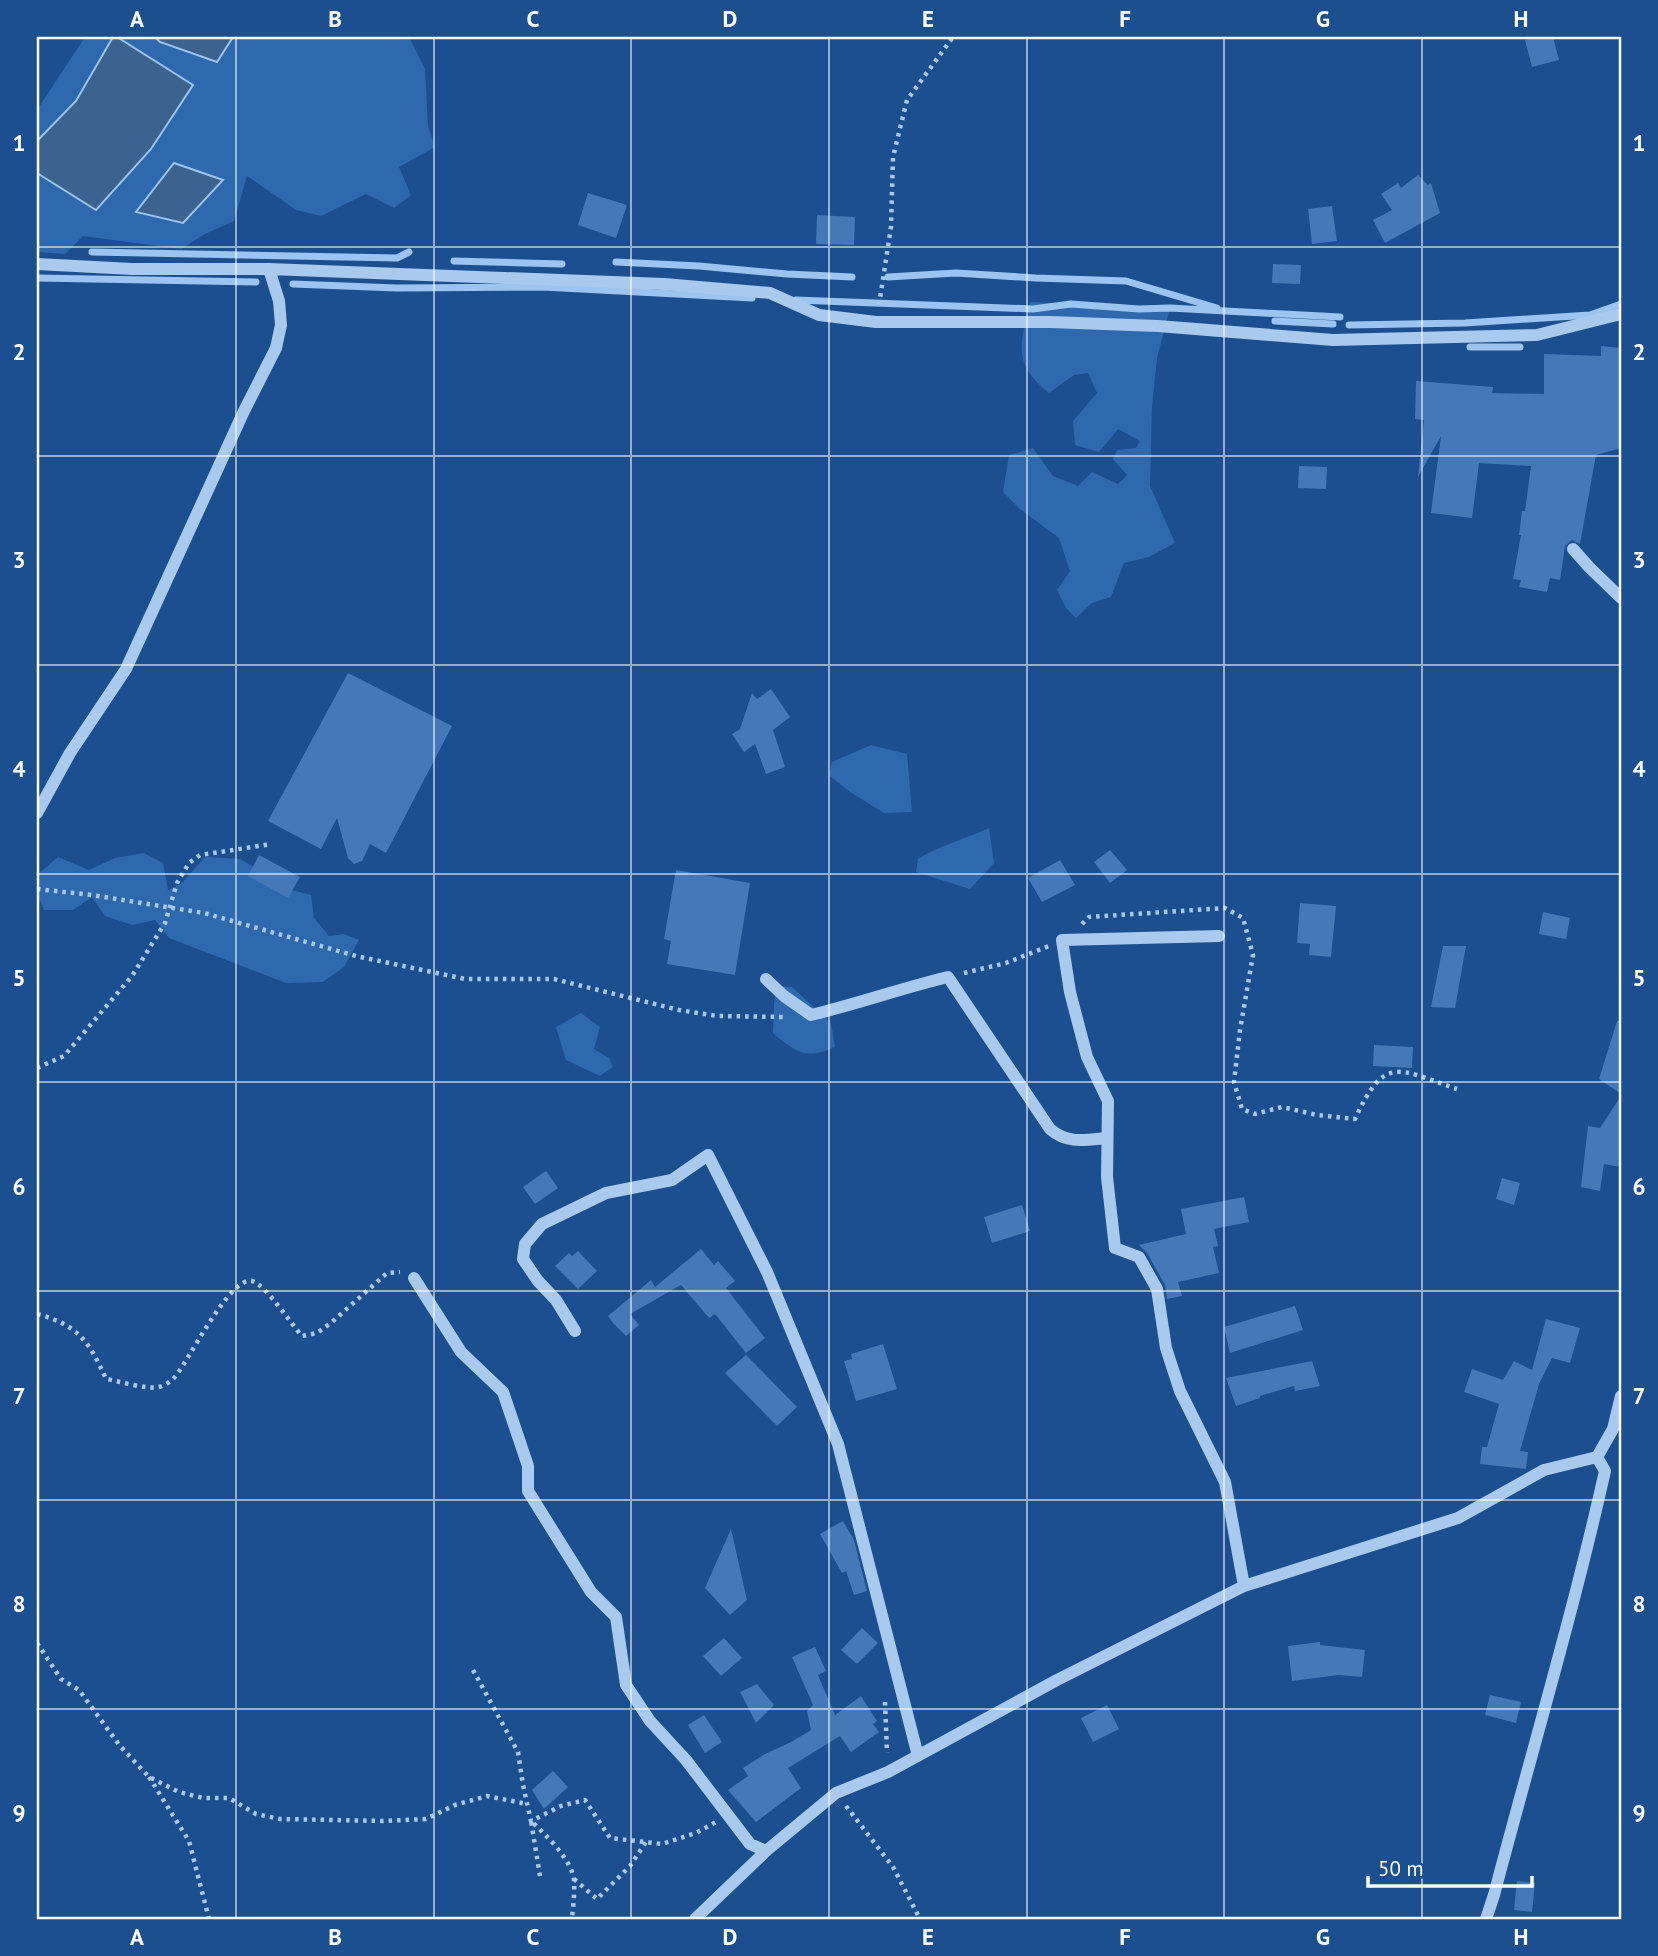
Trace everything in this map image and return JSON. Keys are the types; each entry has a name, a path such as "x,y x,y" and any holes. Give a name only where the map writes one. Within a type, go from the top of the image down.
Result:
{"street":[{"path":"37,264 132,270 269,269 650,284 770,293 819,315 876,322 1050,322 1158,326 1333,340 1537,335 1621,314"},
{"path":"37,813 69,754 126,669 244,411 276,348 281,325 279,301 269,269"},
{"path":"1573,549 1621,598"},
{"path":"1219,936 1062,940 1070,992 1087,1057 1108,1101 1107,1177 1115,1248 1139,1257 1157,1289 1166,1349 1180,1391 1225,1482 1244,1586"},
{"path":"766,979 811,1015 948,977 1050,1129 1059,1137 1069,1140 1106,1139"},
{"path":"575,1331 556,1300 538,1281 523,1259 525,1244 542,1224 606,1193 672,1180 708,1155 767,1272 838,1444 918,1756"},
{"path":"414,1278 461,1352 503,1392 528,1466 528,1491 591,1592 616,1617 626,1685 650,1721 687,1760 750,1844 766,1851"},
{"path":"695,1919 766,1851 836,1793 888,1772 1057,1680 1244,1586 1458,1518 1544,1470 1597,1457 1617,1432 1621,1396"},
{"path":"1486,1919 1570,1617 1596,1510 1605,1471 1597,1457"}],"path":[{"path":"876,322 891,227 893,157 907,100 953,37"},
{"path":"37,1068 64,1056 132,976 166,923 177,883 189,863 200,855 272,844"},
{"path":"37,890 92,895 204,913 356,956 466,979 554,979 679,1010 717,1016 778,1018 811,1015"},
{"path":"948,977 1006,963 1062,940 1089,917 1224,908 1243,918 1253,955 1234,1082 1242,1109 1255,1114 1282,1107 1317,1115 1355,1119 1364,1099 1380,1076 1402,1070 1457,1089"},
{"path":"37,1314 56,1319 81,1335 97,1357 106,1379 157,1388 172,1381 208,1322 238,1287 247,1281 254,1281 262,1288 302,1336 317,1333 332,1322 387,1273 398,1271 414,1278"},
{"path":"37,1643 61,1679 79,1690 120,1746 149,1777 189,1841 209,1919"},
{"path":"473,1670 519,1752 540,1876"},
{"path":"884,1690 888,1772"},
{"path":"149,1777 179,1792 203,1798 229,1798 256,1814 280,1819 426,1819 454,1805 487,1796 527,1804"},
{"path":"836,1793 892,1867 920,1919"},
{"path":"531,1821 561,1806 585,1800 610,1838 662,1844 696,1833 729,1815"},
{"path":"531,1821 550,1839 571,1870 574,1879 572,1919"},
{"path":"574,1879 597,1899 630,1866 646,1842"}],"shaded area":[{"path":"85,37 113,37 76,101 37,141 37,110"},
{"path":"113,37 193,85 151,149 96,210 37,173 37,141 76,101"},
{"path":"117,37 155,37 160,42 217,62 233,37 409,37 425,69 428,126 435,147 399,167 411,195 394,208 366,194 321,216 296,210 247,176 234,221 181,249 83,236 65,254 37,252 37,173 96,210 193,86"},
{"path":"155,37 233,37 217,62 160,42"},
{"path":"174,163 223,180 183,223 136,212"},
{"path":"1030,302 1170,308 1157,358 1152,407 1150,486 1175,543 1149,557 1124,563 1111,597 1092,603 1076,618 1066,608 1057,590 1070,571 1059,538 1020,509 1003,492 1009,455 1033,448 1053,476 1078,486 1092,472 1118,484 1127,475 1113,459 1117,450 1136,448 1140,441 1118,429 1099,452 1075,445 1073,421 1097,393 1088,373 1074,375 1049,393 1029,372 1024,362 1022,341"},
{"path":"871,745 907,754 912,812 884,813 829,775 832,762"},
{"path":"989,828 994,863 970,889 916,872 918,859 926,854"},
{"path":"144,853 163,863 168,890 181,884 205,857 240,859 292,890 311,895 314,918 329,936 344,934 359,940 344,967 323,982 286,983 169,938 155,920 132,925 105,916 92,897 73,910 44,910 37,893 37,875 58,857 89,870 115,858"},
{"path":"777,986 792,987 831,1023 835,1047 809,1054 795,1050 773,1033"},
{"path":"581,1013 600,1027 594,1049 609,1058 613,1067 600,1076 566,1060 556,1027"}],"building":[{"path":"1553,37 1559,60 1532,67 1525,40"},
{"path":"1418,175 1428,185 1431,183 1440,213 1385,243 1373,220 1392,210 1381,194 1398,183 1401,188"},
{"path":"588,193 627,205 616,238 578,225"},
{"path":"1332,206 1337,241 1312,244 1308,209"},
{"path":"817,215 855,217 854,245 816,244"},
{"path":"1273,264 1301,265 1300,284 1272,283"},
{"path":"1601,346 1621,348 1621,448 1596,455 1580,544 1572,540 1565,546 1560,580 1550,578 1547,592 1519,587 1521,580 1513,579 1531,466 1479,463 1472,518 1431,513 1441,436 1418,477 1424,420 1415,419 1416,381 1493,387 1492,393 1544,394 1544,354 1601,356"},
{"path":"1299,466 1327,467 1326,489 1298,488"},
{"path":"348,673 452,726 386,853 370,844 362,861 354,864 348,858 337,818 321,849 268,821"},
{"path":"771,689 790,717 773,730 785,767 766,774 755,744 744,752 732,734 740,729 752,693 757,699"},
{"path":"1110,850 1127,870 1110,883 1094,862"},
{"path":"259,855 300,877 288,898 248,876"},
{"path":"1060,860 1075,885 1042,902 1028,878"},
{"path":"676,870 750,883 735,975 667,964 671,941 664,939"},
{"path":"1300,903 1336,906 1331,957 1309,955 1310,944 1297,943"},
{"path":"1543,912 1570,918 1566,939 1539,934"},
{"path":"1443,946 1466,946 1455,1008 1431,1007"},
{"path":"1617,1021 1621,1021 1621,1094 1599,1079"},
{"path":"1374,1045 1413,1047 1412,1068 1373,1066"},
{"path":"1621,1096 1621,1167 1604,1164 1600,1191 1581,1187 1588,1126 1600,1128"},
{"path":"546,1171 558,1188 535,1204 523,1187"},
{"path":"1502,1178 1520,1183 1514,1205 1496,1199"},
{"path":"1244,1197 1249,1222 1214,1229 1218,1246 1213,1247 1219,1273 1178,1282 1182,1296 1167,1299 1165,1285 1147,1253 1139,1245 1186,1234 1181,1209"},
{"path":"1022,1205 1030,1231 992,1243 984,1217"},
{"path":"701,1249 714,1265 718,1261 735,1281 726,1288 765,1338 746,1353 715,1314 709,1318 681,1285 630,1314 639,1325 626,1336 613,1323 608,1316 651,1280 655,1287"},
{"path":"578,1251 597,1271 578,1289 555,1266 569,1253 572,1256"},
{"path":"1295,1306 1303,1330 1230,1353 1224,1327"},
{"path":"1546,1319 1580,1328 1570,1363 1552,1358 1539,1384 1520,1451 1528,1452 1526,1469 1480,1464 1482,1447 1487,1447 1499,1404 1464,1392 1472,1369 1503,1380 1514,1361 1532,1370"},
{"path":"883,1344 897,1389 856,1401 844,1361 852,1359 851,1354"},
{"path":"746,1355 797,1407 777,1426 725,1373"},
{"path":"1312,1361 1320,1386 1295,1391 1294,1386 1236,1406 1226,1378"},
{"path":"843,1521 854,1540 867,1591 854,1595 846,1571 842,1573 820,1534"},
{"path":"731,1529 747,1600 730,1615 705,1588"},
{"path":"862,1628 878,1643 857,1664 841,1650"},
{"path":"724,1638 742,1658 721,1676 703,1656"},
{"path":"1320,1642 1320,1645 1365,1650 1362,1677 1339,1675 1292,1681 1288,1646"},
{"path":"815,1647 826,1671 818,1675 835,1715 861,1696 877,1721 873,1724 879,1732 851,1752 840,1736 788,1768 801,1788 756,1822 728,1790 748,1776 743,1768 811,1730 807,1711 813,1705 792,1657"},
{"path":"757,1684 774,1705 756,1723 740,1692"},
{"path":"1490,1695 1521,1702 1516,1723 1485,1715"},
{"path":"1107,1705 1119,1729 1093,1742 1081,1718"},
{"path":"704,1715 722,1742 705,1753 688,1725"},
{"path":"553,1771 568,1787 544,1809 532,1790"},
{"path":"1517,1881 1535,1883 1532,1912 1514,1910"}],"waterway":[{"path":"92,252 397,258 409,252"},
{"path":"454,261 562,264"},
{"path":"616,262 852,277"},
{"path":"888,277 956,273 1126,281 1217,308"},
{"path":"37,278 256,282"},
{"path":"293,284 396,288 543,287 752,298"},
{"path":"796,300 1033,309 1071,304 1340,317"},
{"path":"1349,325 1465,323 1590,315 1621,304"},
{"path":"1275,321 1333,324"},
{"path":"1470,347 1520,347"}]}
